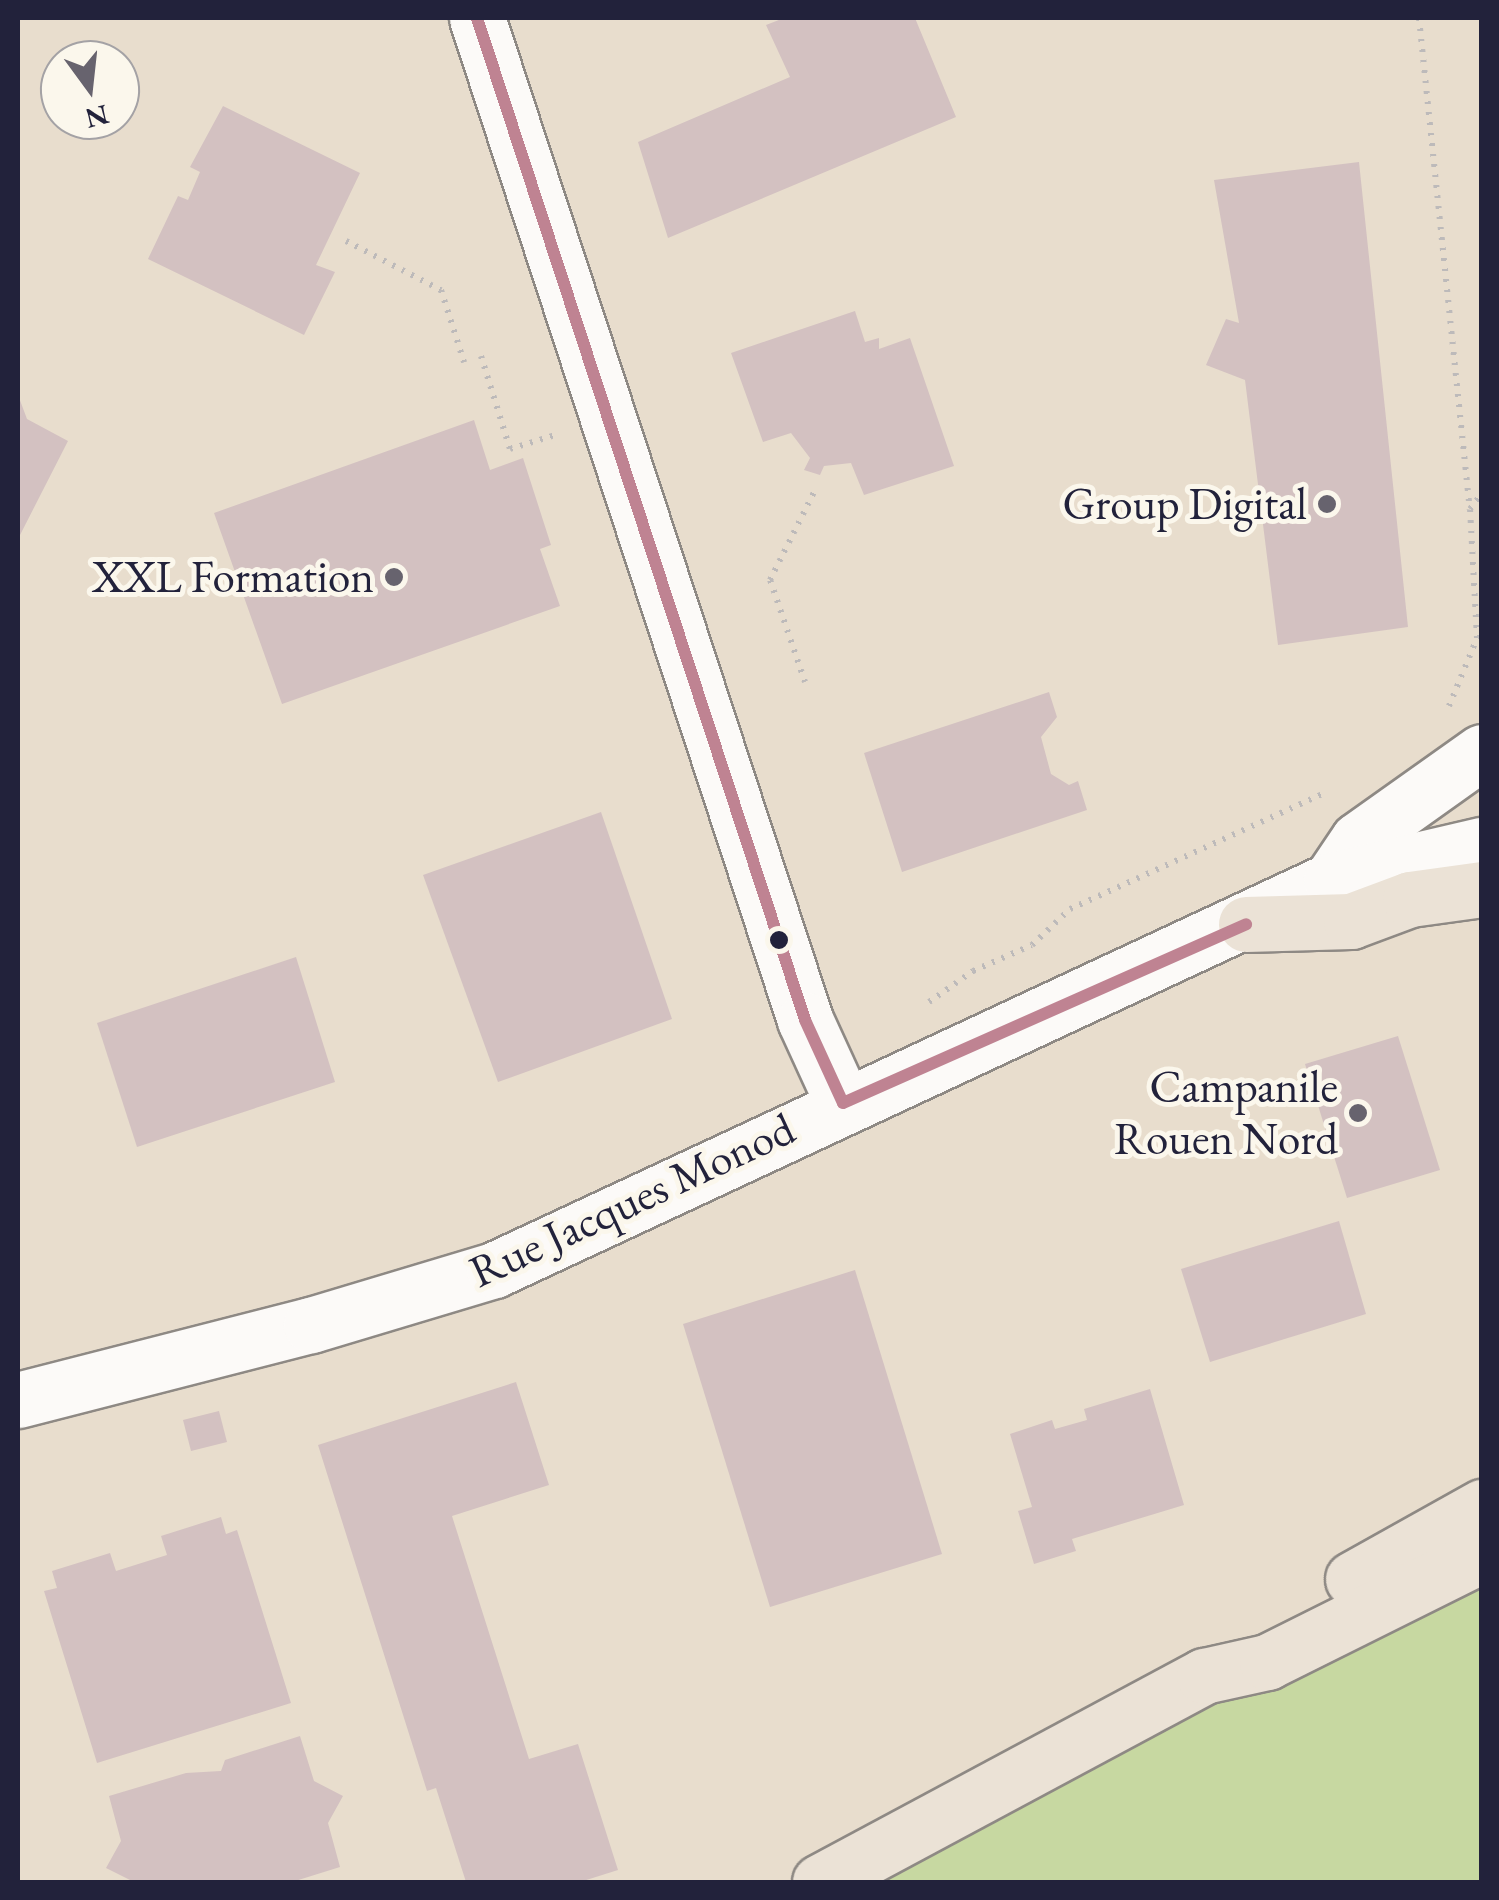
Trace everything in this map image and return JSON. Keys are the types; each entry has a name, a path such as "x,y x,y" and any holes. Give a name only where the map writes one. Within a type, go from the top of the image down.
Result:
{"highway":[{"path":"1246,924 1351,922 1426,895 1482,889"},
{"path":"820,1882 1204,1676 1257,1632 1482,1507"},
{"path":"1204,1676 1267,1662 1482,1555"}],"street":[{"path":"477,18 805,1020 843,1103"},
{"name":"Rue Jacques Monod","path":"1331,880 1358,840 1463,732"},
{"name":"Rue Jacques Monod","path":"18,1400 310,1325 494,1270 843,1103 1246,924 1331,880 1482,845"}],"path":[{"path":"1419,18 1470,509 1477,638 1463,732"},
{"path":"346,241 442,290 464,362"},
{"path":"481,356 510,449 560,434"},
{"path":"805,682 770,580 815,490"},
{"path":"1470,509 1482,492"},
{"path":"973,970 1032,945 1070,910 1338,788"}],"green space":[{"path":"1481,1533 1481,1882 874,1882"}],"building":[{"path":"784,18 915,18 956,117 668,238 638,142 790,77 766,25"},
{"path":"223,106 360,173 316,265 335,272 304,335 148,259 178,196 188,200 200,172 190,167"},
{"name":"Group Digital","path":"1359,162 1408,627 1278,645 1245,380 1206,365 1226,319 1239,323 1214,180"},
{"path":"855,311 865,342 879,338 879,349 910,338 954,466 864,495 851,463 824,466 820,475 804,470 810,458 791,433 763,442 731,353"},
{"path":"18,395 27,419 68,441 18,539"},
{"name":"XXL Formation","path":"474,420 490,470 523,458 551,545 540,549 560,606 282,704 214,513"},
{"path":"1049,692 1057,717 1041,737 1051,774 1069,785 1078,781 1087,810 902,872 864,753"},
{"path":"601,812 672,1019 498,1082 423,875"},
{"path":"296,957 335,1082 137,1147 97,1023"},
{"path":"1398,1036 1440,1170 1347,1198 1305,1064"},
{"path":"1339,1221 1366,1314 1210,1362 1181,1269"},
{"path":"855,1270 942,1554 770,1607 683,1324"},
{"path":"516,1382 549,1485 452,1516 529,1759 578,1744 618,1870 580,1882 466,1882 436,1788 427,1791 318,1445"},
{"path":"1150,1389 1184,1505 1072,1539 1076,1551 1034,1564 1018,1511 1032,1507 1010,1434 1052,1420 1055,1429 1087,1420 1084,1409"},
{"path":"219,1411 227,1442 191,1451 183,1420"},
{"path":"221,1517 226,1534 237,1530 291,1703 97,1763 44,1591 57,1588 52,1571 110,1553 116,1571 167,1555 161,1536"},
{"path":"300,1736 314,1781 343,1796 328,1823 340,1867 292,1882 134,1882 106,1868 121,1841 109,1796 186,1773 221,1771 225,1760"}],"transit line":[{"path":"477,18 805,1020 843,1103 1246,924"}],"place":[{"name":"Group Digital","path":"1327,504"},
{"name":"XXL Formation","path":"394,577"},
{"name":"Campanile Rouen Nord","path":"1358,1113"}]}
